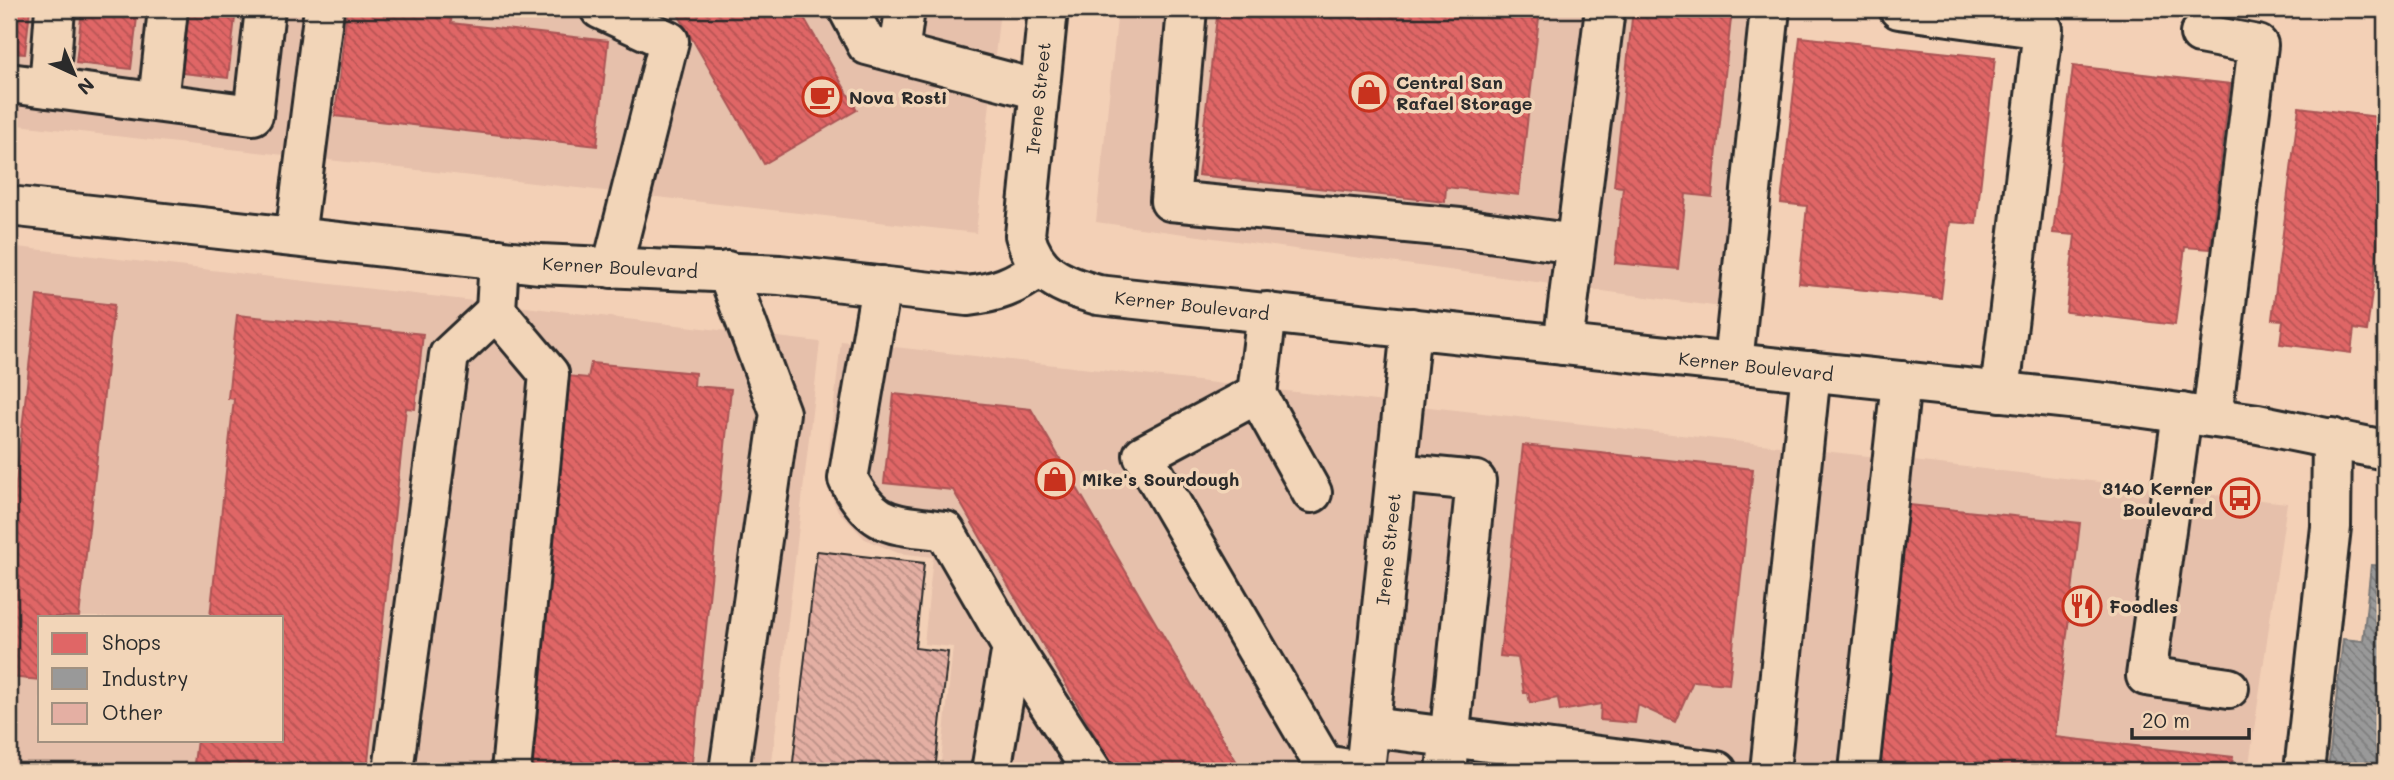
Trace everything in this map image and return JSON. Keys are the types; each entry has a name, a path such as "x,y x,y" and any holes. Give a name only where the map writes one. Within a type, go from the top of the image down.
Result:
{"street":[{"path":"49,88 55,9"},
{"path":"158,102 167,9"},
{"path":"9,82 253,115 265,9"},
{"path":"295,237 324,9"},
{"path":"600,9 669,41 612,268"},
{"path":"848,9 867,46 1039,90"},
{"path":"899,53 905,9"},
{"name":"Irene Street","path":"1039,268 1029,252 1024,225 1048,9"},
{"path":"1187,9 1170,201 1460,228 1575,244"},
{"path":"1563,345 1605,9"},
{"path":"1733,363 1770,9"},
{"path":"1899,9 2043,29 2000,392"},
{"path":"2200,34 2258,45 2197,415 2146,676 2229,688"},
{"name":"Kerner Boulevard","path":"9,207 499,259 612,268 727,271 967,296 1015,285 1039,268 1056,281 1098,295 2197,415 2385,450"},
{"path":"499,259 496,311 549,374 510,771"},
{"path":"727,271 780,413 729,771"},
{"path":"881,286 848,479 862,506 884,522 945,531 1012,647 1091,771"},
{"path":"393,771 449,355 496,311"},
{"path":"1267,313 1257,394 1312,493"},
{"name":"Irene Street","path":"1363,771 1370,727 1411,328"},
{"path":"1770,771 1811,372"},
{"path":"1859,771 1901,381"},
{"path":"1257,394 1143,455 1324,765 1363,771"},
{"path":"2304,771 2331,527 2332,438"},
{"path":"1396,473 1476,481 1448,755"},
{"path":"991,771 1012,647"},
{"path":"1370,727 1448,755 1717,771"}],"shaded area":[{"path":"9,9 1000,9 976,233 9,124"},
{"path":"1118,9 1785,9 1728,308 1096,222"},
{"path":"9,246 820,342 771,771 9,771"},
{"path":"841,341 2287,503 2248,771 940,771 953,647 924,644 933,557 898,553 865,539 838,511 829,492 829,449"}],"building: Shops":[{"path":"9,9 30,9 25,54 9,53"},
{"path":"82,9 138,9 131,69 76,63"},
{"path":"181,9 236,9 228,78 174,72"},
{"path":"347,9 452,9 451,23 608,41 597,146 335,116"},
{"path":"675,9 799,9 857,110 764,164"},
{"name":"Central San Rafael Storage","path":"1218,9 1540,9 1519,195 1446,187 1445,202 1198,175"},
{"path":"1633,9 1732,9 1712,197 1686,194 1678,269 1615,263 1623,187 1614,186"},
{"path":"1800,37 1995,58 1976,224 1950,222 1941,298 1799,283 1807,206 1781,203"},
{"path":"2073,66 2230,84 2210,249 2185,247 2175,325 2066,312 2075,235 2053,233"},
{"path":"2299,107 2385,118 2385,191 2367,331 2354,329 2351,353 2280,344 2283,320 2272,319"},
{"path":"37,296 114,305 79,616 38,616 38,680 9,677 9,544"},
{"path":"237,315 423,334 415,409 406,408 367,771 193,771 197,742 284,742 284,616 210,616 234,399 228,398"},
{"path":"591,363 695,373 694,386 731,389 691,771 515,771 557,375 588,378"},
{"path":"894,394 1031,409 1242,771 1116,771 953,490 884,483"},
{"path":"1523,445 1753,469 1729,684 1693,681 1675,722 1638,705 1635,723 1600,720 1601,704 1560,711 1558,698 1530,703 1528,693 1524,693 1518,658 1500,656"},
{"path":"1900,504 2080,523 2055,737 2233,757 2231,771 1869,771"}],"building: Industry":[{"path":"2371,565 2385,566 2385,771 2328,771 2343,639 2363,641"}],"building: Other":[{"path":"817,551 924,563 915,648 948,652 935,771 792,771"}],"place":[{"name":"Central San Rafael Storage","path":"1369,92"},
{"name":"Nova Rosti","path":"822,97"},
{"name":"Mike's Sourdough","path":"1055,479"},
{"name":"3140 Kerner Boulevard","path":"2240,498"},
{"name":"Foodles","path":"2082,606"}]}
